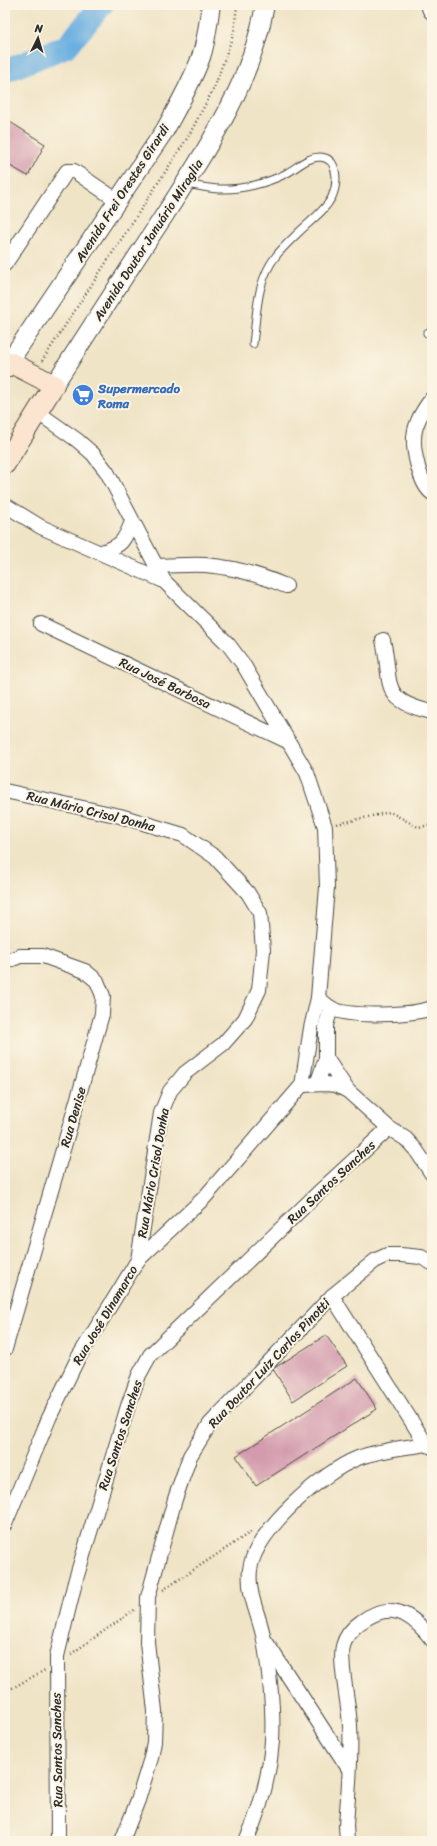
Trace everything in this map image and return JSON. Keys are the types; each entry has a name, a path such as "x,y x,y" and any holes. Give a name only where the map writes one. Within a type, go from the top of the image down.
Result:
{"main road":[{"path":"7,365 54,385"},
{"name":"Avenida Doutor Januário Miraglia","path":"5,464 54,385"}],"street":[{"name":"Avenida Frei Orestes Girardi","path":"7,365 165,130 185,94 201,57 211,5"},
{"name":"Avenida Doutor Januário Miraglia","path":"54,385 211,142 248,70 265,5"},
{"path":"430,5 432,10"},
{"path":"5,264 67,171 74,171 118,201"},
{"path":"432,398 420,414 414,437 420,474 428,490 432,493"},
{"path":"37,412 77,440 92,454 107,472 164,581 228,644 243,664 307,772 325,827 327,887 318,998 311,1028 302,1085 336,1085 348,1091"},
{"path":"5,505 41,526 164,581"},
{"path":"102,552 116,548 121,544 132,522"},
{"path":"156,566 205,565 230,568 259,575 286,586"},
{"name":"Rua José Barbosa","path":"41,624 289,742"},
{"path":"384,640 390,688 395,696 409,705 429,712"},
{"name":"Rua Mário Crisol Donha","path":"5,791 120,816 182,835 215,857 248,893 260,913 263,950 259,990 245,1019 223,1044 185,1073 170,1091 161,1113 138,1260"},
{"name":"Rua Denise","path":"5,962 20,956 43,956 85,971 97,981 103,996 102,1014 88,1066 5,1349"},
{"path":"318,998 331,1008 344,1012 368,1014 404,1013 432,1008"},
{"path":"317,1084 326,1058 326,1025 331,1008"},
{"path":"326,1058 348,1091 389,1128 406,1140 416,1150 432,1174"},
{"name":"Rua José Dinamarco","path":"5,1524 49,1418 78,1358 138,1260 209,1192 302,1085"},
{"name":"Rua Santos Sanches","path":"58,1841 57,1656 75,1582 128,1406 139,1375 150,1355 317,1194 389,1128"},
{"name":"Rua Doutor Luiz Carlos Pinotti","path":"122,1841 138,1800 151,1758 154,1742 155,1710 147,1642 148,1597 175,1499 190,1456 210,1424 332,1296 376,1260 386,1255 401,1255 421,1257 432,1263"},
{"path":"246,1841 269,1773 274,1726 273,1704 264,1639 249,1590 250,1568 256,1548 285,1510 336,1470 357,1459 383,1451 429,1446 332,1296"},
{"path":"347,1841 346,1826 351,1728 350,1708 342,1661 343,1647 348,1635 354,1627 368,1617 384,1611 399,1612 412,1618 432,1640"},
{"path":"264,1639 349,1769"}],"lane":[{"path":"184,184 219,189 237,188 272,179 288,172 305,161 319,157 328,159 333,164 335,173 332,196 324,208 276,257 266,272 260,290 253,344"}],"path":[{"path":"33,375 188,137 215,86 234,32 237,5"},
{"path":"325,827 390,812 418,827 432,825"}],"building":[{"path":"10,122 45,144 28,176 5,163 5,131"},
{"path":"326,1335 347,1366 293,1401 273,1369"},
{"path":"357,1378 377,1409 256,1486 236,1456"}],"waterway":[{"path":"5,71 67,46 102,5"}],"place":[{"name":"Supermercado Roma","path":"83,395"}]}
